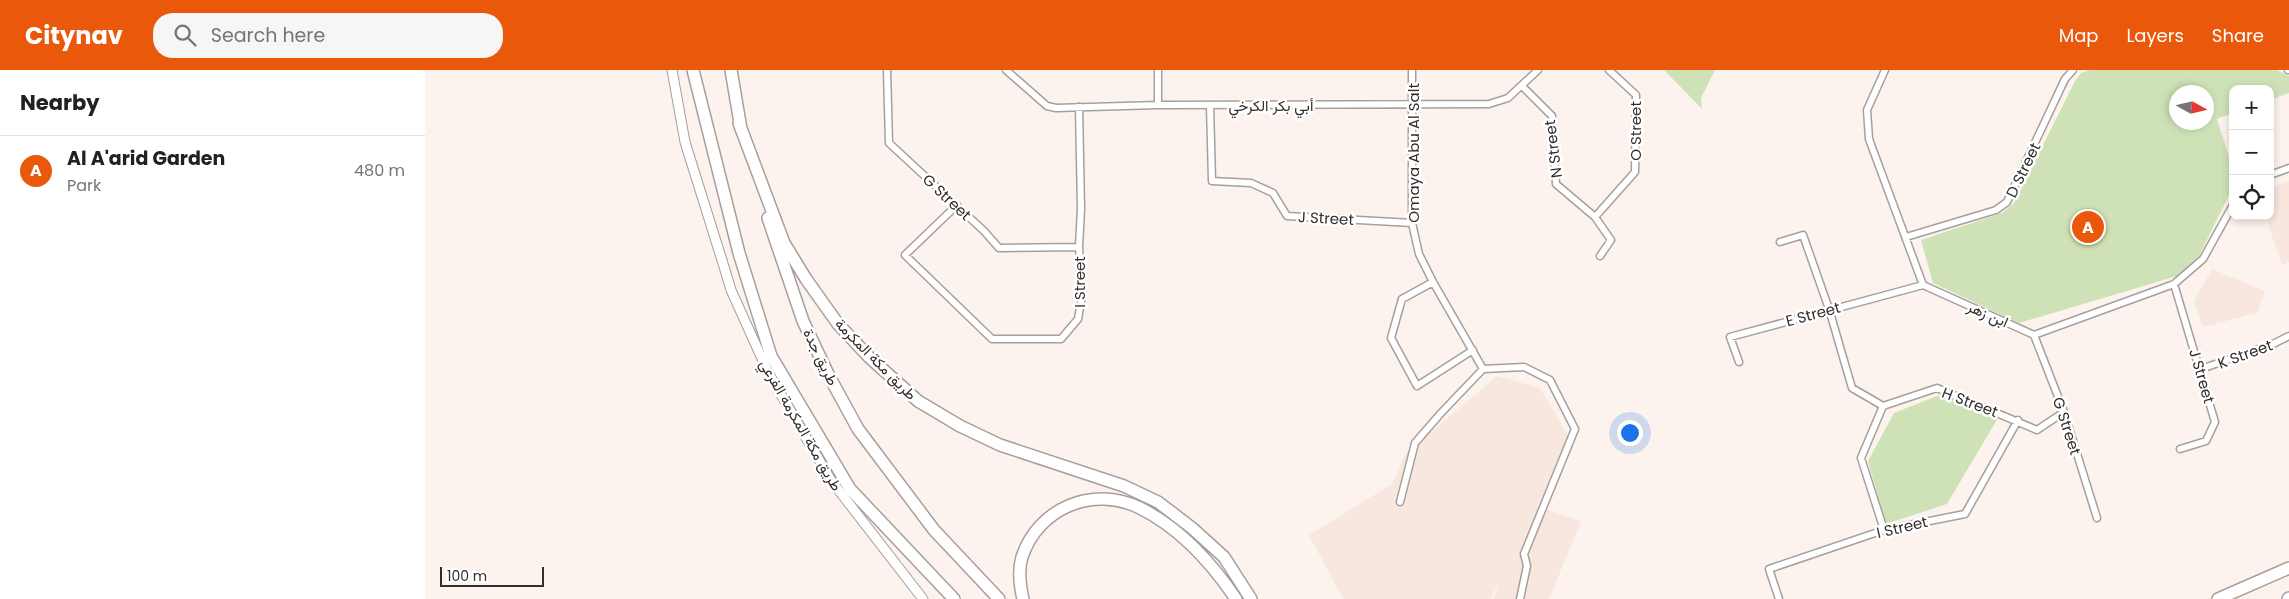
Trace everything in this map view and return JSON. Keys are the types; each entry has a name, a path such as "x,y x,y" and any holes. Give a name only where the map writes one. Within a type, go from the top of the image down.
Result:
{"highway":[{"path":"693,70 739,253 771,356 850,489 954,599"},
{"name":"طريق جدة","path":"731,70 739,123 781,261 803,320 829,376 858,429 891,475 934,530 999,599"},
{"name":"طريق مكة المكرمة","path":"739,123 784,243 806,280 833,317 869,357 918,402 960,426 1000,445 1124,486 1158,502 1192,528 1223,557 1251,599"},
{"path":"1023,599 1020,584 1022,559 1030,540 1043,523 1058,510 1079,502 1097,499 1139,508 1185,538 1205,559 1236,599"},
{"path":"2218,599 2288,568"}],"street":[{"name":"طريق مكة المكرمة الفرعي","path":"671,70 685,142 731,290 768,372 830,479 923,599"},
{"name":"G Street","path":"887,70 889,143 957,205 999,248 1079,248"},
{"name":"أبي بكر الكرخي","path":"1007,70 1047,106 1079,108 1158,105 1489,104 1508,98 1538,70"},
{"path":"1158,70 1158,105"},
{"name":"Omaya Abu Al Salt","path":"1413,70 1412,222 1419,254 1483,369"},
{"name":"O Street","path":"1595,217 1635,172 1636,95 1609,70"},
{"path":"1885,70 1867,110 1869,139 1923,285"},
{"name":"D Street","path":"1906,237 1996,210 2007,202 2065,79 2073,70"},
{"name":"N Street","path":"1522,86 1552,116 1556,184 1595,217 1611,240 1600,256"},
{"name":"J Street","path":"1210,105 1212,181 1251,183 1273,193 1287,216 1412,222"},
{"name":"I Street","path":"957,205 905,256 992,339 1061,338 1079,319 1082,296 1079,248 1081,209 1079,108"},
{"path":"2274,174 2289,168"},
{"path":"2034,335 2174,284 2203,259 2229,213"},
{"path":"1780,242 1803,235 1829,309 1852,388 1883,406 1861,458 1883,530"},
{"path":"1433,282 1402,299 1391,338 1417,386 1473,350"},
{"name":"J Street","path":"2174,284 2201,369 2215,422 2206,441 2181,449"},
{"name":"E Street","path":"1739,362 1729,337 1923,285"},
{"name":"ابن زهر","path":"1923,285 2034,335"},
{"name":"G Street","path":"2034,335 2064,412 2097,518"},
{"name":"K Street","path":"2201,369 2273,344 2289,336"},
{"path":"1400,502 1415,443 1483,369 1524,367 1551,380 1575,429 1524,554 1527,566 1520,599"},
{"name":"H Street","path":"1883,406 1937,388 2018,420 2037,430 2064,412"},
{"name":"I Street","path":"1779,599 1769,569 1883,530 1965,514 2018,420"}],"shaded area":[{"path":"2289,181 2289,262 2282,265 2266,220 2274,220 2274,187"},
{"path":"2212,269 2265,291 2257,313 2203,327 2194,301"},
{"path":"1497,376 1540,388 1568,435 1538,507 1581,521 1549,599 1494,599 1499,583 1490,599 1343,599 1309,535 1392,484 1406,453"}],"green space":[{"path":"1664,70 1715,70 1701,98 1702,109"},
{"path":"2090,70 2277,70 2289,76 2289,93 2274,99 2274,85 2229,85 2229,114 2217,119 2229,156 2229,195 2199,256 2177,276 2019,323 1933,283 1921,240 2002,213 2014,203 2075,81 2081,73"},
{"path":"1942,394 1998,418 1947,504 1886,524 1868,461 1894,413"}],"place":[{"name":"Al A'arid Garden","path":"2088,227"}]}
